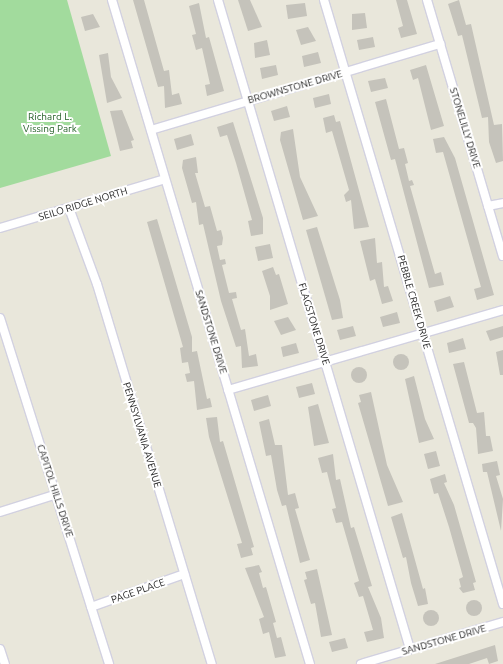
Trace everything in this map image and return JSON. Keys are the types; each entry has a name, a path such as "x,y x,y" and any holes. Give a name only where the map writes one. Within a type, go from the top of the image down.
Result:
{"street":[{"name":"SANDSTONE DRIVE","path":"112,0 310,664"},
{"name":"FLAGSTONE DRIVE","path":"218,0 410,649"},
{"name":"PEBBLE CREEK DRIVE","path":"324,0 503,604"},
{"name":"STONELILLY DRIVE","path":"427,0 503,256"},
{"name":"BROWNSTONE DRIVE","path":"151,130 440,44"},
{"name":"SEILO RIDGE NORTH","path":"0,228 165,179"},
{"path":"488,206 503,203"},
{"name":"PENNSYLVANIA AVENUE","path":"70,208 97,284 212,664"},
{"path":"228,390 503,310"},
{"name":"CAPITOL HILLS DRIVE","path":"0,321 57,494 109,664"},
{"path":"0,512 57,494"},
{"name":"PAGE PLACE","path":"91,607 184,574"},
{"name":"SANDSTONE DRIVE","path":"361,664 503,622"},
{"path":"0,649 5,664"}],"green space":[{"name":"Richard L. Vissing Park","path":"0,0 67,0 111,156 0,188"}],"building":[{"path":"133,0 144,0 164,71 169,70 172,95 179,93 182,104 165,108 164,86 158,87"},
{"path":"238,0 250,0 262,27 248,31"},
{"path":"396,0 407,0 417,34 401,38 398,28 403,26"},
{"path":"459,0 466,25 471,24 494,125 502,124 503,161 496,163 489,142 488,117 482,118 462,35 458,36 448,4"},
{"path":"199,3 206,38 209,37 224,91 207,96 205,85 210,84 202,48 196,50 192,35 196,34 189,6"},
{"path":"305,3 307,16 288,19 286,5"},
{"path":"365,13 367,28 352,30 352,14"},
{"path":"93,14 100,27 85,31 81,17"},
{"path":"308,27 316,41 301,45 296,30"},
{"path":"373,37 375,47 359,50 357,40"},
{"path":"267,40 270,55 255,58 254,43"},
{"path":"318,52 321,63 304,67 302,56"},
{"path":"108,53 111,77 122,98 107,103 99,55"},
{"path":"276,65 278,75 262,79 260,68"},
{"path":"426,65 444,126 431,130 418,78 413,80 410,70"},
{"path":"385,78 388,88 371,92 368,81"},
{"path":"329,94 331,104 315,108 313,98"},
{"path":"386,99 399,149 404,148 408,163 405,164 409,181 412,180 414,185 410,186 435,274 441,272 444,285 429,288 395,159 391,160 375,102"},
{"path":"287,106 290,117 274,121 271,111"},
{"path":"122,110 134,140 131,141 133,148 120,151 110,111"},
{"path":"334,115 336,122 340,121 369,227 354,229 351,200 346,202 344,195 349,190 332,131 326,133 323,118"},
{"path":"233,122 263,218 263,234 251,236 248,221 252,220 236,163 227,135 220,137 217,127"},
{"path":"293,129 300,177 318,216 303,220 280,140 281,132"},
{"path":"191,134 194,145 177,150 174,139"},
{"path":"444,137 455,158 494,295 477,300 474,289 481,287 443,152 436,153 433,139"},
{"path":"196,157 198,173 195,173 205,207 210,206 217,231 221,230 223,238 222,245 217,246 220,260 225,259 226,264 222,265 229,293 236,292 237,298 232,299 241,330 245,329 249,356 256,354 258,366 242,368 241,346 236,347 221,301 203,224 199,225 196,202 192,203 182,168 183,160"},
{"path":"157,219 192,337 192,352 197,351 207,399 210,398 212,407 197,410 194,381 187,382 185,374 190,373 188,362 182,363 180,348 183,347 147,222"},
{"path":"317,227 340,300 343,318 332,320 306,230"},
{"path":"375,238 377,263 382,262 384,287 388,286 393,301 382,304 375,279 370,281 360,241"},
{"path":"270,244 273,258 258,261 255,247"},
{"path":"273,267 276,275 279,274 288,304 270,310 270,296 262,271"},
{"path":"450,296 454,307 437,312 434,301"},
{"path":"397,312 400,323 383,327 380,317"},
{"path":"288,317 296,330 281,335 274,321"},
{"path":"353,326 356,336 340,340 337,330"},
{"path":"503,326 503,337 490,341 486,331"},
{"path":"463,338 466,349 449,353 447,343"},
{"path":"296,343 299,353 283,357 281,347"},
{"path":"503,350 503,375 500,375 496,352"},
{"path":"401,354 408,359 409,362 404,369 401,370 394,365 393,362 398,355"},
{"path":"464,362 477,413 484,412 486,436 490,436 493,451 478,454 476,428 473,423 469,423 453,364"},
{"path":"359,367 366,372 367,375 362,382 359,383 352,378 351,375 356,368"},
{"path":"414,376 425,419 434,439 419,443 405,379"},
{"path":"312,383 315,394 299,398 296,387"},
{"path":"371,392 387,465 403,502 388,506 358,403 361,402 359,395"},
{"path":"268,395 271,406 254,411 251,400"},
{"path":"318,404 329,443 314,446 308,407"},
{"path":"217,417 220,442 223,441 254,547 251,548 253,555 241,558 237,544 242,543 209,437 206,418"},
{"path":"269,419 275,445 282,445 288,495 295,493 299,508 295,509 310,560 300,563 286,505 282,506 277,490 271,455 266,456 259,422"},
{"path":"436,451 440,466 428,469 424,454"},
{"path":"333,454 336,480 340,479 351,528 354,527 372,586 368,587 381,618 384,638 367,642 364,632 373,630 363,596 359,597 354,583 359,581 342,522 336,523 332,509 336,508 327,472 322,473 318,458"},
{"path":"497,461 500,475 496,476 503,499 501,531 487,472 483,472 482,464"},
{"path":"445,474 447,482 444,483 454,505 476,582 473,583 475,590 463,593 459,588 461,587 459,579 463,577 449,527 438,493 434,494 430,479"},
{"path":"402,513 423,589 425,588 428,604 418,606 411,583 406,557 403,558 391,517"},
{"path":"259,565 262,572 259,573 263,588 266,587 276,622 273,623 277,638 281,637 286,656 275,658 269,632 263,634 259,619 264,617 245,568"},
{"path":"317,569 332,635 321,637 315,603 311,604 304,580 307,579 305,572"},
{"path":"474,600 481,605 482,608 477,615 474,616 467,611 466,608 471,601"},
{"path":"431,610 438,615 439,618 434,625 431,626 424,621 423,618 428,611"},
{"path":"345,638 348,648 332,652 329,642"},
{"path":"495,645 498,661 489,664 487,658 469,664 435,664"}]}
